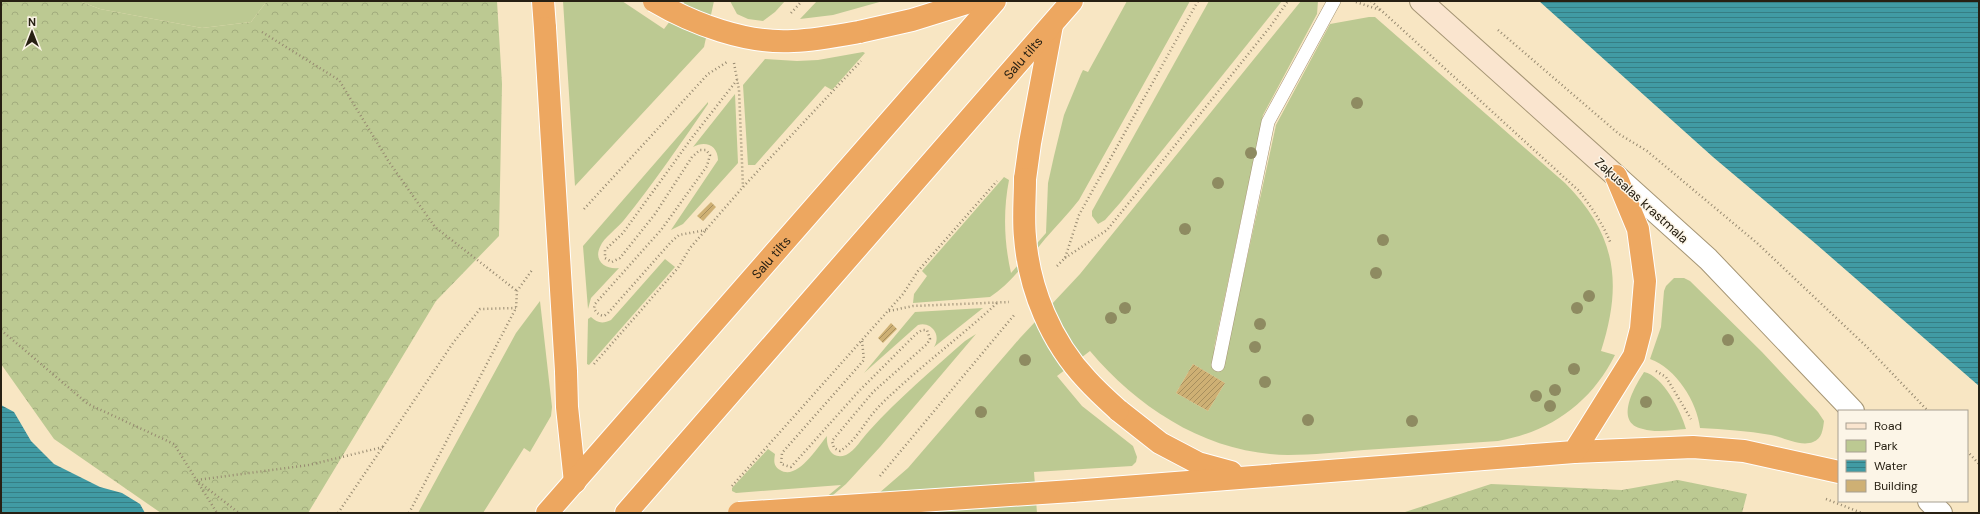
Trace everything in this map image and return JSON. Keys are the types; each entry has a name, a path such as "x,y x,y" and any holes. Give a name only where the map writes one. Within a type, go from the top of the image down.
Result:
{"highway":[{"path":"543,1 567,407 575,482"},
{"path":"654,1 699,24 735,35 791,41 825,38 860,32 912,20 974,1"},
{"name":"Salu tilts","path":"547,513 995,1"},
{"name":"Salu tilts","path":"626,513 1072,1"},
{"path":"1052,24 1025,179 1025,236 1029,269 1039,301 1050,327 1063,350 1086,380 1118,410 1160,443 1198,462 1244,476"},
{"path":"1574,452 1634,356 1641,329 1645,281 1638,229 1616,176"},
{"path":"739,513 1072,491 1244,476 1574,452 1693,447 1744,451 1838,472"}],"street":[{"name":"Zaķusalas krastmala","path":"1421,1 1708,259 1852,410"},
{"path":"1930,502 1941,513"}],"lane":[{"path":"1218,365 1268,122 1334,1"}],"path":[{"path":"797,5 798,1"},
{"path":"1065,258 1106,230 1270,27 1288,1"},
{"path":"1353,1 1380,10"},
{"path":"1371,1 1543,156 1578,190 1591,207 1607,234 1611,246"},
{"path":"1494,27 1619,134 1648,151 1757,243 1867,347 1927,410"},
{"path":"262,32 339,80 389,162 435,227 518,290"},
{"path":"594,364 678,268 690,248 744,187 862,61"},
{"path":"706,230 679,235 671,242 608,313 604,316 599,315 596,312 594,308 595,304 661,230 707,166 710,155 706,150 700,150 692,157 655,214 620,258 612,262 608,261 605,258 605,250 623,233 691,139 738,80"},
{"path":"739,90 744,187"},
{"path":"731,486 903,294 918,271 999,178"},
{"path":"862,341 864,360 782,453 781,464 791,467 859,391 916,334 922,330 927,330 930,339 927,344 873,392 832,441 834,448 840,451 847,447 872,415 893,393 942,350 971,328 997,302"},
{"path":"888,311 913,306 1012,302"},
{"path":"338,513 453,343 480,309 516,308"},
{"path":"1,330 88,404 174,444 217,513"},
{"path":"1655,370 1666,376 1684,405 1692,423"},
{"path":"197,480 309,465 383,447"},
{"path":"1968,452 1979,464"},
{"path":"197,480 239,513"}],"green space":[{"path":"1,1 79,1 100,9 202,28 251,22 267,1 497,1 502,84 499,236 436,301 308,513 161,513 54,439 1,364"},
{"path":"79,1 267,1 251,22 202,28 100,9"},
{"path":"563,1 622,1 664,29 685,1 714,1 704,47 575,186"},
{"path":"730,1 785,1 775,12 763,21 748,19 737,14"},
{"path":"817,1 883,1 833,15 800,19"},
{"path":"1127,1 1190,1 1079,200 1013,278 990,297 913,303 914,294 927,276 922,271 1004,177 1009,180 1005,226 1011,273 1046,233 1048,183 1064,115 1083,70 1088,72"},
{"path":"1209,1 1282,1 1120,203 1105,220 1098,224 1092,216 1092,211"},
{"path":"1301,1 1318,1 1317,14 1263,115 1214,348 1222,352 1228,346 1276,125 1330,24 1375,17 1565,183 1582,202 1595,221 1605,241 1610,261 1613,281 1612,303 1608,326 1601,351 1615,355 1594,387 1567,413 1535,431 1517,437 1498,441 1288,455 1259,453 1231,447 1178,425 1154,410 1131,392 1090,351 1057,376 1082,406 1133,446 1137,457 1136,462 1132,466 1034,472 1037,513 856,513 908,468 1020,338 1080,274","holes":["1193,364 1225,383 1208,411 1176,393"]},
{"path":"863,52 865,53 832,90 825,86 755,165 748,165 743,85 765,59 797,61 818,60"},
{"path":"735,94 738,163 683,224 671,230 718,160 716,151 710,145 702,144 693,147"},
{"path":"708,102 698,119 646,192 618,227 602,243 598,252 598,257 602,264 610,268 619,268 591,298 588,309 583,246"},
{"path":"665,259 675,267 589,365 587,364 588,319 591,317 598,322 611,320"},
{"path":"1674,278 1684,278 1690,281 1762,352 1818,412 1824,421 1822,433 1816,441 1803,443 1776,436 1736,430 1700,428 1695,408 1684,387 1668,370 1659,363 1650,359 1661,327 1664,291 1666,286"},
{"path":"540,301 552,407 551,416 530,452 524,448 483,513 418,513 516,333"},
{"path":"983,308 934,347 937,338 934,330 927,325 918,325 864,373 915,312"},
{"path":"976,334 880,447 846,484 812,513 807,513 841,485 736,493 732,491 732,488 768,449 775,454 774,461 776,467 786,472 793,471 806,462 827,436 829,449 831,452 837,456 846,455 904,396 965,341"},
{"path":"1644,372 1658,380 1670,395 1676,404 1686,429 1653,431 1634,425 1629,420 1629,404 1636,386"},
{"path":"1678,480 1747,494 1742,513 1402,513 1491,484 1622,490"}],"water":[{"path":"1539,1 1979,1 1979,386 1816,244 1713,157"},
{"path":"1,405 14,412 31,441 54,464 100,487 122,493 140,504 145,513 1,513"}],"building":[{"path":"711,202 716,207 703,221 697,216"},
{"path":"891,323 897,329 883,343 878,338"},
{"path":"1193,364 1225,383 1208,411 1176,393"}]}
